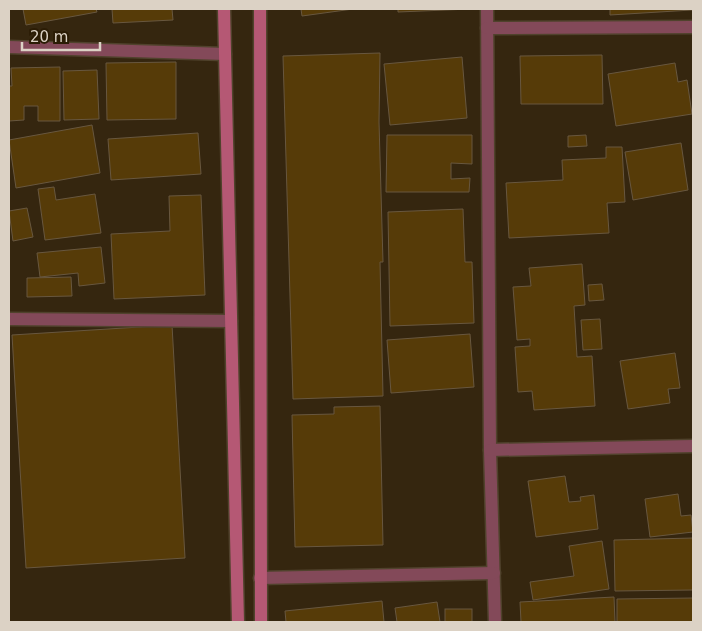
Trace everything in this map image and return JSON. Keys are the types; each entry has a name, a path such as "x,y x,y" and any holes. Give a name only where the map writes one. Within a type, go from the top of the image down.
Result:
{"street":[{"path":"224,9 238,622"},
{"path":"260,9 261,622"},
{"path":"487,9 490,450 496,622"},
{"path":"487,28 693,27"},
{"path":"9,47 225,54"},
{"path":"9,319 231,321"},
{"path":"490,450 693,446"},
{"path":"260,578 494,573"}],"building":[{"path":"23,9 96,9 97,12 26,25"},
{"path":"112,9 172,9 173,20 113,23"},
{"path":"301,9 353,9 302,16"},
{"path":"398,9 470,9 398,12"},
{"path":"610,9 691,9 692,10 610,15"},
{"path":"380,53 379,122 383,262 380,262 383,396 293,399 283,56"},
{"path":"602,55 603,104 521,104 520,56"},
{"path":"462,57 467,118 390,125 384,64"},
{"path":"176,62 176,119 107,120 106,63"},
{"path":"675,63 678,82 687,80 692,114 616,126 608,74"},
{"path":"60,67 60,121 38,121 38,106 24,106 24,120 9,121 9,86 12,86 11,68"},
{"path":"97,70 99,119 64,120 63,71"},
{"path":"92,125 100,173 16,188 9,140"},
{"path":"198,133 201,174 111,180 108,139"},
{"path":"387,135 472,135 472,164 451,163 451,179 470,178 469,192 386,192"},
{"path":"586,135 587,146 568,147 568,136"},
{"path":"681,143 688,190 633,200 625,152"},
{"path":"606,147 622,147 625,202 607,203 609,233 509,238 506,183 563,180 562,160 606,158"},
{"path":"54,187 56,200 95,194 101,233 45,240 38,189"},
{"path":"201,195 205,295 114,299 111,234 170,231 169,196"},
{"path":"27,208 33,237 13,241 9,211"},
{"path":"463,209 465,262 472,262 474,323 390,326 388,212"},
{"path":"101,247 105,283 79,286 78,273 40,277 37,253"},
{"path":"582,264 585,305 574,306 577,357 592,356 595,406 534,410 532,391 518,392 515,347 530,346 530,339 517,340 513,287 531,286 529,268"},
{"path":"71,277 72,296 27,297 27,278"},
{"path":"602,284 604,300 589,301 588,285"},
{"path":"600,319 602,349 583,350 581,320"},
{"path":"172,325 185,558 26,568 12,335"},
{"path":"470,334 474,387 391,393 387,340"},
{"path":"675,353 680,388 668,389 670,403 628,409 620,361"},
{"path":"380,406 383,545 295,547 292,415 334,414 334,407"},
{"path":"565,476 569,502 581,501 580,497 594,495 598,529 536,537 528,481"},
{"path":"678,494 681,516 691,515 693,532 650,537 645,499"},
{"path":"693,538 693,590 615,591 614,540"},
{"path":"602,541 609,589 533,600 530,582 574,576 569,546"},
{"path":"614,597 615,622 521,622 520,602"},
{"path":"693,598 693,622 617,622 617,599"},
{"path":"382,601 384,622 286,622 285,611"},
{"path":"437,602 440,622 397,622 395,608"},
{"path":"445,609 472,609 472,622 445,622"}]}
